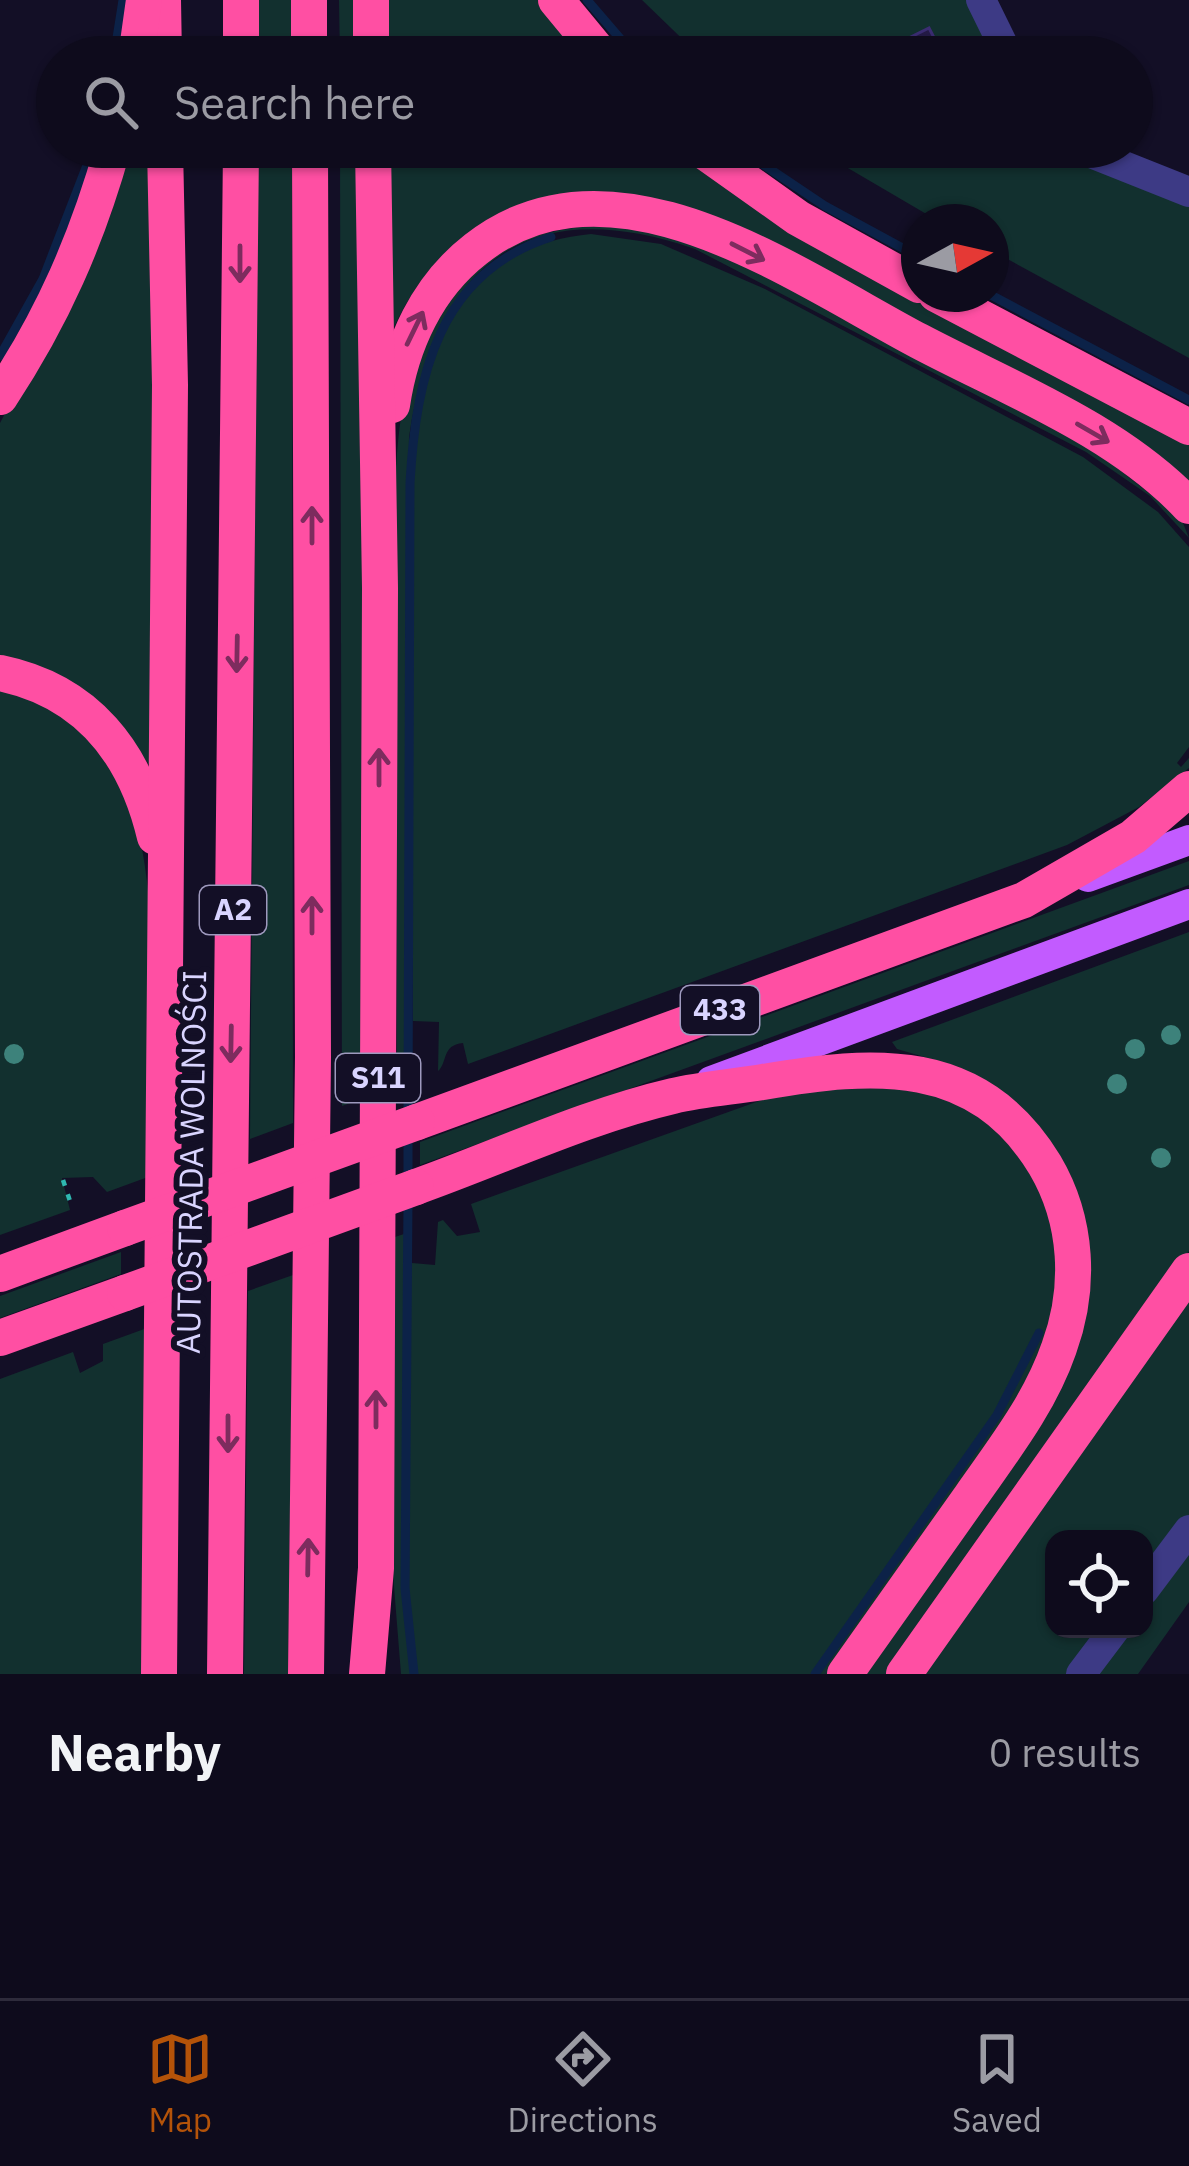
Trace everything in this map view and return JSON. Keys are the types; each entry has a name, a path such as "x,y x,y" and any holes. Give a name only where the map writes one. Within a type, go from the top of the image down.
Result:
{"highway":[{"path":"139,36 144,0"},
{"path":"163,0 164,36"},
{"path":"241,0 241,36"},
{"path":"309,0 309,36"},
{"path":"371,0 371,36"},
{"path":"556,0 586,36"},
{"path":"0,397 44,331 72,274 105,168"},
{"path":"159,1674 166,923 165,168"},
{"name":"AUTOSTRADA WOLNOŚCI","path":"226,1674 241,168"},
{"name":"A2","path":"306,1674 313,1057 310,168"},
{"name":"S11","path":"373,168 380,588 376,1568 389,1674"},
{"path":"728,168 798,218 901,275"},
{"path":"380,588 393,400 407,344 423,312 452,269 484,242 523,222 590,208 648,213 747,251 1096,434 1142,464 1189,506"},
{"path":"970,312 1189,427"},
{"path":"0,673 63,696 94,717 117,742 154,830 166,923"},
{"path":"1024,900 1118,846 1189,789"},
{"name":"433","path":"0,1274 1024,900"},
{"path":"0,1338 672,1096 850,1067 934,1077 972,1094 1014,1125 1041,1159 1064,1207 1073,1258 1072,1298 1046,1381 1020,1426 845,1674"},
{"path":"904,1674 1189,1270"},
{"path":"367,1674 376,1568"}],"main road":[{"name":"433","path":"1024,900 1189,840"},
{"name":"433","path":"672,1096 1189,904"}],"lane":[{"path":"981,0 999,36"},
{"path":"1129,168 1189,192"},
{"path":"1153,1578 1189,1530"},
{"path":"1081,1674 1108,1638"}],"path":[{"path":"63,1180 70,1201"}],"green space":[{"path":"259,0 291,0 291,36 259,36"},
{"path":"339,0 360,0 360,36 340,36"},
{"path":"384,0 541,0 570,36 385,36"},
{"path":"642,0 972,0 990,36 679,36"},
{"path":"125,168 153,168 151,767 104,706 70,683 0,657 0,423 111,214"},
{"path":"258,168 292,168 293,1123 250,1139"},
{"path":"340,168 361,168 364,1098 342,1106"},
{"path":"386,168 704,168 901,280 901,312 958,312 1189,441 1189,481 1152,450 708,215 659,201 612,194 567,195 525,204 486,221 450,248 419,284 393,329"},
{"path":"848,168 1114,168 1189,199 1189,358 1009,260 1009,204 909,204"},
{"path":"628,223 719,252 1089,446 1181,518 1189,538 1150,496 1086,452 695,249 634,233 581,230 536,238 497,257 466,287 440,328 422,378 409,437 407,1083 397,1086 394,503 404,398 416,353 433,317 453,291 495,254 542,234"},
{"path":"591,234 661,244 765,289 1083,457 1158,512 1189,547 1189,747 1177,763 1181,767 1189,758 1189,768 1139,807 1067,845 468,1064 463,1043 456,1044 438,1071 439,1022 413,1021 410,488 414,439 437,346 470,288 516,254"},
{"path":"0,689 48,708 90,738 112,765 131,804 150,907 153,1023 148,1177 107,1192 93,1177 62,1178 70,1210 0,1235"},
{"path":"1189,861 1189,885 420,1165 420,1142"},
{"path":"1189,932 1189,1251 890,1674 866,1674 1086,1312 1004,1094 959,1067 897,1049 892,1042"},
{"path":"891,1080 977,1111 1035,1173 1058,1241 1058,1305 1034,1375 829,1674 401,1674 393,1574 395,1237 410,1232 412,1263 435,1265 438,1222 443,1220 457,1236 480,1232 471,1204 790,1090"},
{"path":"121,1252 121,1274 0,1318 0,1296"},
{"path":"293,1275 288,1674 244,1674 248,1291"},
{"path":"1189,1294 1189,1516 1153,1564 1153,1530 1045,1530 1045,1638 1097,1638 1071,1674 921,1674"},
{"path":"147,1328 142,1674 0,1674 0,1379 73,1352 80,1373 103,1361 103,1344"},
{"path":"1189,1552 1189,1602 1138,1674 1086,1674 1112,1638 1153,1638 1153,1587"}],"waterway":[{"path":"117,36 123,0"},
{"path":"587,0 618,36"},
{"path":"0,356 43,279 86,168"},
{"path":"768,168 901,247"},
{"path":"408,1117 410,483 419,405 427,368 458,303 482,276 513,254 551,237"},
{"path":"1009,305 1189,400"},
{"path":"408,1134 408,1183"},
{"path":"408,1200 405,1588 414,1674"},
{"path":"815,1674 997,1415 1039,1333"}]}
